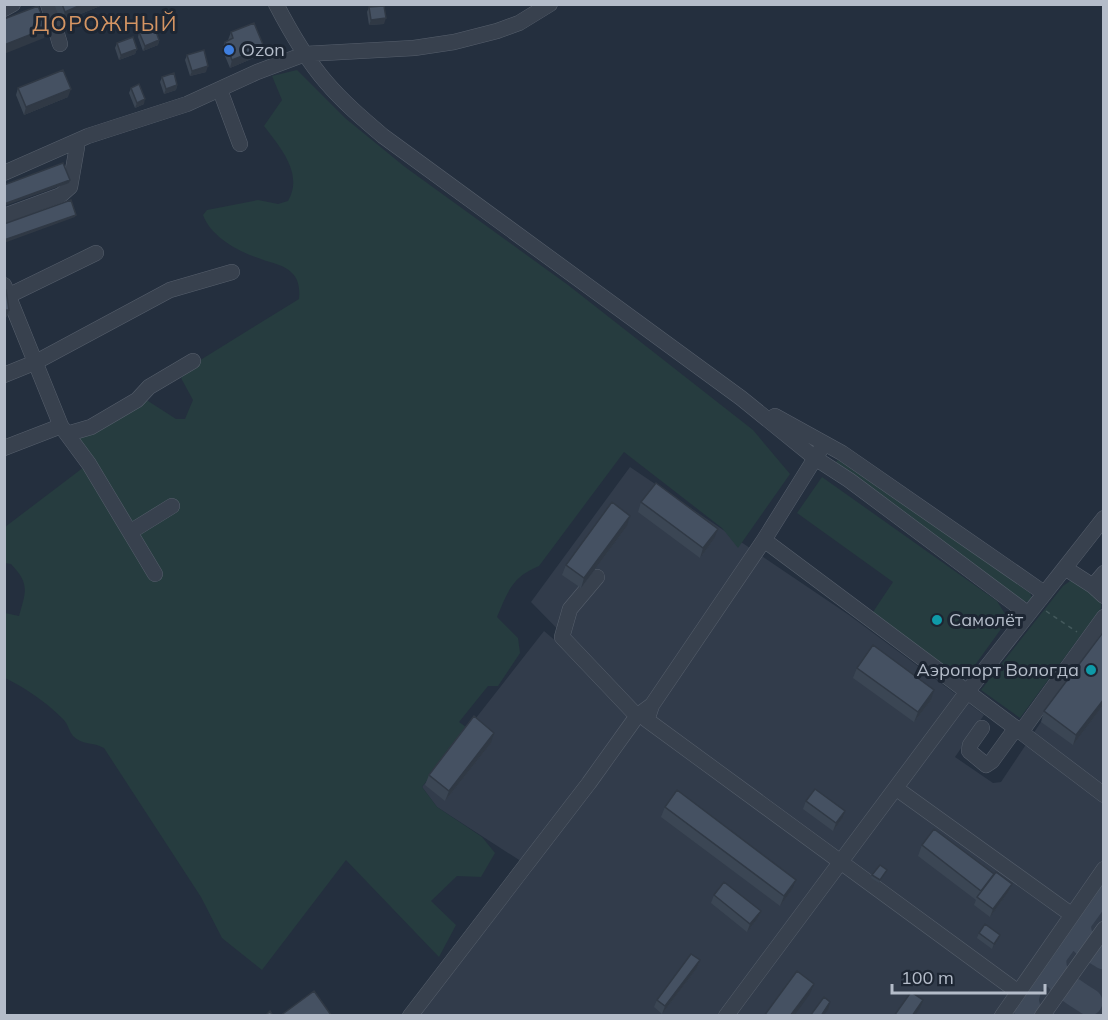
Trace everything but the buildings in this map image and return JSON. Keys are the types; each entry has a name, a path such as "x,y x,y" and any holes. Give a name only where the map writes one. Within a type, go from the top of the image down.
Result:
{"street":[{"path":"4,9 13,4"},
{"path":"48,4 60,44"},
{"path":"276,4 305,54 332,89 383,136 741,398 815,458 1036,603"},
{"path":"4,173 75,142 187,104 257,72 305,54 414,48 454,42 519,23 550,4"},
{"path":"220,90 240,144"},
{"path":"4,216 61,195 70,187 77,147 75,142"},
{"path":"96,253 7,290 64,430 89,464 155,574"},
{"path":"4,375 36,362 170,291 232,272"},
{"path":"4,448 64,430 91,427 136,400 148,387 193,361"},
{"path":"741,398 842,453 1036,603"},
{"path":"824,444 764,540 652,705 647,720 1018,992"},
{"path":"130,532 172,506"},
{"path":"726,1016 967,692 1104,518"},
{"path":"764,540 1104,795"},
{"path":"1065,568 1098,591 1104,573"},
{"path":"597,578 570,609 562,637 637,716"},
{"path":"982,728 970,745 969,751 986,765 1019,730 1104,617"},
{"path":"410,1016 589,783 637,716 652,705"},
{"path":"897,789 1072,915"},
{"path":"1002,1016 1104,869"},
{"path":"1042,1016 1104,929"}],"path":[{"path":"1036,603 1087,639"}],"shaded area":[{"name":"Аэропорт Вологда","path":"630,467 849,615 984,715 955,757 993,783 1001,782 1103,636 1103,1015 418,1016 533,869 437,807 422,787 544,631 640,713 531,602"}],"green space":[{"path":"297,70 345,118 405,167 568,285 753,430 790,474 738,548 722,528 624,452 539,566 517,580 508,592 497,617 518,638 520,653 498,686 488,686 459,722 466,727 422,787 437,807 482,837 495,853 481,877 457,876 431,901 456,925 439,957 346,860 262,970 222,938 201,897 104,748 76,739 65,721 50,707 5,678 5,613 19,616 25,588 17,571 11,564 5,563 5,527 84,467 73,440 145,399 176,419 185,419 193,400 181,378 202,359 299,299 298,282 289,270 227,243 212,230 203,215 207,210 258,200 278,204 288,201 292,191 292,171 283,152 264,126 282,100 272,76"},
{"path":"844,459 1030,593 1032,598 1029,602 1023,601 838,467 836,462"},
{"path":"822,477 997,601 1005,614 1001,629 962,683 871,615 893,582 797,513"},
{"path":"1073,579 1101,602 1101,608 1020,718 981,690 1063,586"}],"taxiway":[{"path":"1037,978 1104,886"},
{"path":"1078,924 1081,939 1104,956"},
{"path":"1053,960 1053,967 1060,980 1070,990 1089,1002"},
{"path":"1027,992 1025,1000 1029,1016"}],"place":[{"name":"Ozon","path":"229,50"},
{"name":"Самолёт","path":"937,620"},
{"name":"Аэропорт Вологда","path":"1091,670"}],"district":[{"name":"ДОРОЖНЫЙ","path":"105,24"}]}
